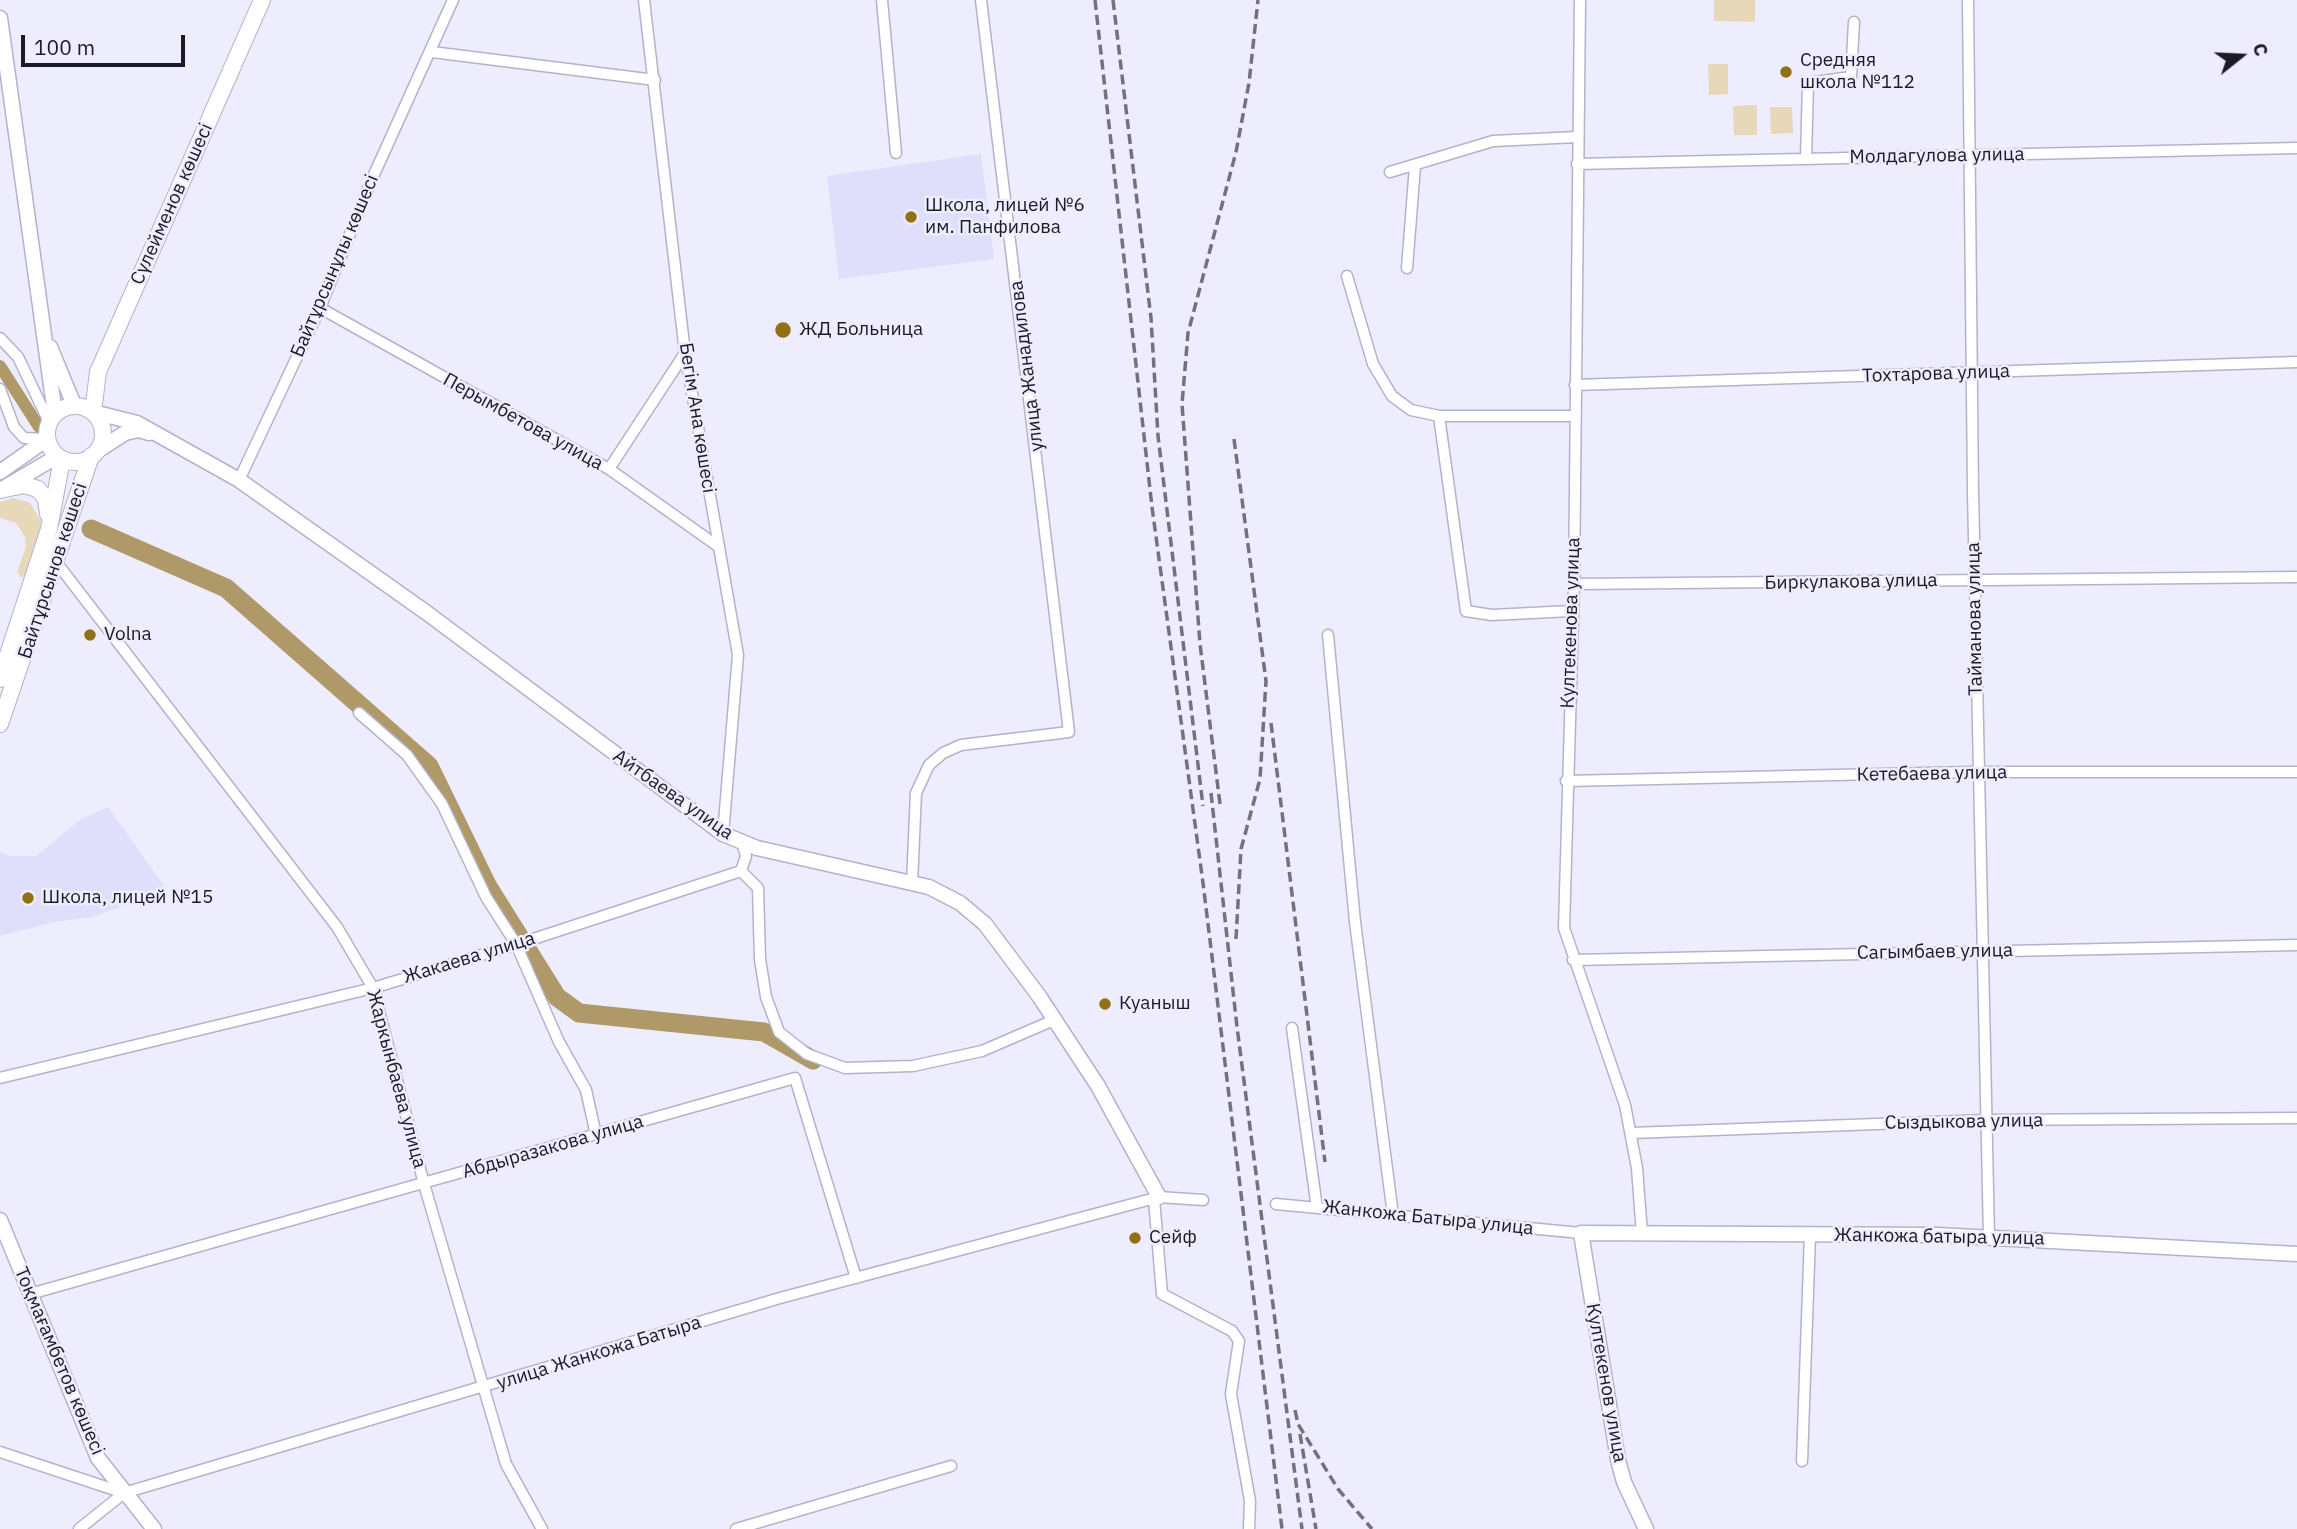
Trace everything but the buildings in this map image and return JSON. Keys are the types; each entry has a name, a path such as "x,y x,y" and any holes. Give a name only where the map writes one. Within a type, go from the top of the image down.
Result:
{"main road":[{"name":"Сүлейменов көшесі","path":"93,412 98,372 262,0"},
{"path":"74,405 93,412 102,426 101,444 94,454 77,462 60,457 50,425 74,405"},
{"name":"Байтұрсынов көшесі","path":"0,679 49,555 94,454"},
{"name":"Байтұрсынов көшесі","path":"0,724 49,555 49,529 60,457"},
{"path":"0,490 24,485 37,489 46,499 49,529"}],"street":[{"name":"Байтұрсынұлы көшесі","path":"239,480 320,309 372,180 432,52 453,0"},
{"name":"Бегім Ана көшесі","path":"644,0 685,353 738,655 723,834"},
{"path":"882,0 896,153"},
{"name":"улица Жанадилова","path":"912,883 916,793 929,765 943,753 961,746 1069,732 981,0"},
{"name":"Култекенова улица","path":"1580,0 1574,584 1566,781 1564,928 1625,1105 1637,1167 1642,1234"},
{"name":"Тайманова улица","path":"1968,0 1975,581 1989,1237"},
{"path":"0,18 40,323 50,425"},
{"path":"1806,159 1808,83 1850,77 1854,22"},
{"path":"432,52 655,80"},
{"path":"1390,172 1493,141 1577,137"},
{"name":"Молдагулова улица","path":"1577,164 2297,148"},
{"path":"1406,268 1415,166"},
{"path":"1347,276 1373,364 1392,396 1411,410 1439,416 1575,416"},
{"name":"Перымбетова улица","path":"320,309 610,469 719,547"},
{"path":"40,323 74,405"},
{"path":"0,338 18,357 50,425"},
{"path":"610,469 685,353"},
{"name":"Тохтарова улица","path":"1575,386 2297,362"},
{"path":"0,390 14,427 24,438 50,425"},
{"name":"Айтбаева улица","path":"93,412 137,423 239,480 427,613 723,834 757,848 942,892 985,924 1054,1020 1097,1086 1157,1198"},
{"path":"1439,416 1466,611 1492,615 1571,611"},
{"path":"0,472 50,425"},
{"path":"94,454 125,433 139,430 161,436"},
{"path":"0,490 60,457"},
{"name":"Жаркынбаева улица","path":"49,555 337,927 373,988 424,1184 506,1464 542,1529"},
{"name":"Биркулакова улица","path":"1574,584 2297,578"},
{"path":"1328,635 1355,922 1392,1215"},
{"path":"359,713 407,755 442,804 486,897 516,944 559,1042 586,1090 596,1135"},
{"name":"Кетебаева улица","path":"1566,781 1979,772 2297,772"},
{"path":"742,842 746,856 741,871 758,888 760,959 766,997 779,1032 807,1054 845,1068 914,1066 982,1051 1054,1020"},
{"name":"Жакаева улица","path":"0,1078 373,988 741,871"},
{"name":"Сагымбаев улица","path":"1573,960 2297,946"},
{"path":"1292,1028 1317,1208"},
{"name":"Абдыразакова улица","path":"30,1294 795,1079 856,1278"},
{"name":"Сыздыкова улица","path":"1630,1133 1986,1120 2297,1118"},
{"path":"1157,1198 1163,1294 1232,1331 1239,1341 1231,1394 1250,1501 1249,1528"},
{"name":"улица Жанкожа Батыра","path":"124,1493 856,1278 1157,1198 1203,1200"},
{"name":"Жанкожа Батыра улица","path":"1276,1204 1581,1233"},
{"name":"Тоқмағамбетов көшесі","path":"0,1220 98,1458 154,1529"},
{"name":"Жанкожа батыра улица","path":"1581,1233 1989,1237 2297,1254"},
{"name":"Култекенов улица","path":"1581,1233 1618,1460 1624,1482 1646,1529"},
{"path":"1802,1461 1810,1235"},
{"path":"0,1452 124,1493"},
{"path":"736,1529 951,1466"},
{"path":"79,1529 124,1493"}],"shaded area":[{"path":"1714,0 1755,0 1755,22 1714,21"},
{"path":"1708,64 1728,64 1728,94 1709,95"},
{"path":"1757,105 1757,135 1734,135 1733,106"},
{"path":"1770,107 1792,107 1793,133 1771,134"},
{"name":"Школа, лицей №6 им. Панфилова","path":"981,154 994,259 839,279 827,176"},
{"path":"13,498 30,503 41,521 38,542 28,571 22,578 17,572 26,547 25,537 16,523 0,518 0,502"},
{"path":"108,807 167,890 93,917 54,922 0,936 0,852 10,856 36,856 80,820"}],"waterway":[{"path":"0,366 39,427"},
{"path":"91,529 226,588 429,766 487,885 557,997 579,1013 764,1032 813,1060"}],"railway":[{"path":"1095,0 1152,507 1203,883 1282,1529"},
{"path":"1113,0 1151,318 1158,436 1203,806"},
{"path":"1220,804 1200,644 1182,404 1188,333 1236,152 1249,83 1258,0"},
{"path":"1234,439 1266,681 1260,779 1241,849 1236,939"},
{"path":"1271,723 1325,1162"},
{"path":"1211,793 1237,1027 1302,1529"},
{"path":"1295,1410 1298,1424 1338,1489 1372,1529"},
{"path":"1300,1434 1316,1529"}],"place":[{"name":"Средняя школа №112","path":"1786,72"},
{"name":"Школа, лицей №6 им. Панфилова","path":"911,217"},
{"name":"ЖД Больница","path":"783,330"},
{"name":"Volna","path":"90,635"},
{"name":"Школа, лицей №15","path":"28,898"},
{"name":"Куаныш","path":"1105,1004"},
{"name":"Сейф","path":"1135,1238"}]}
